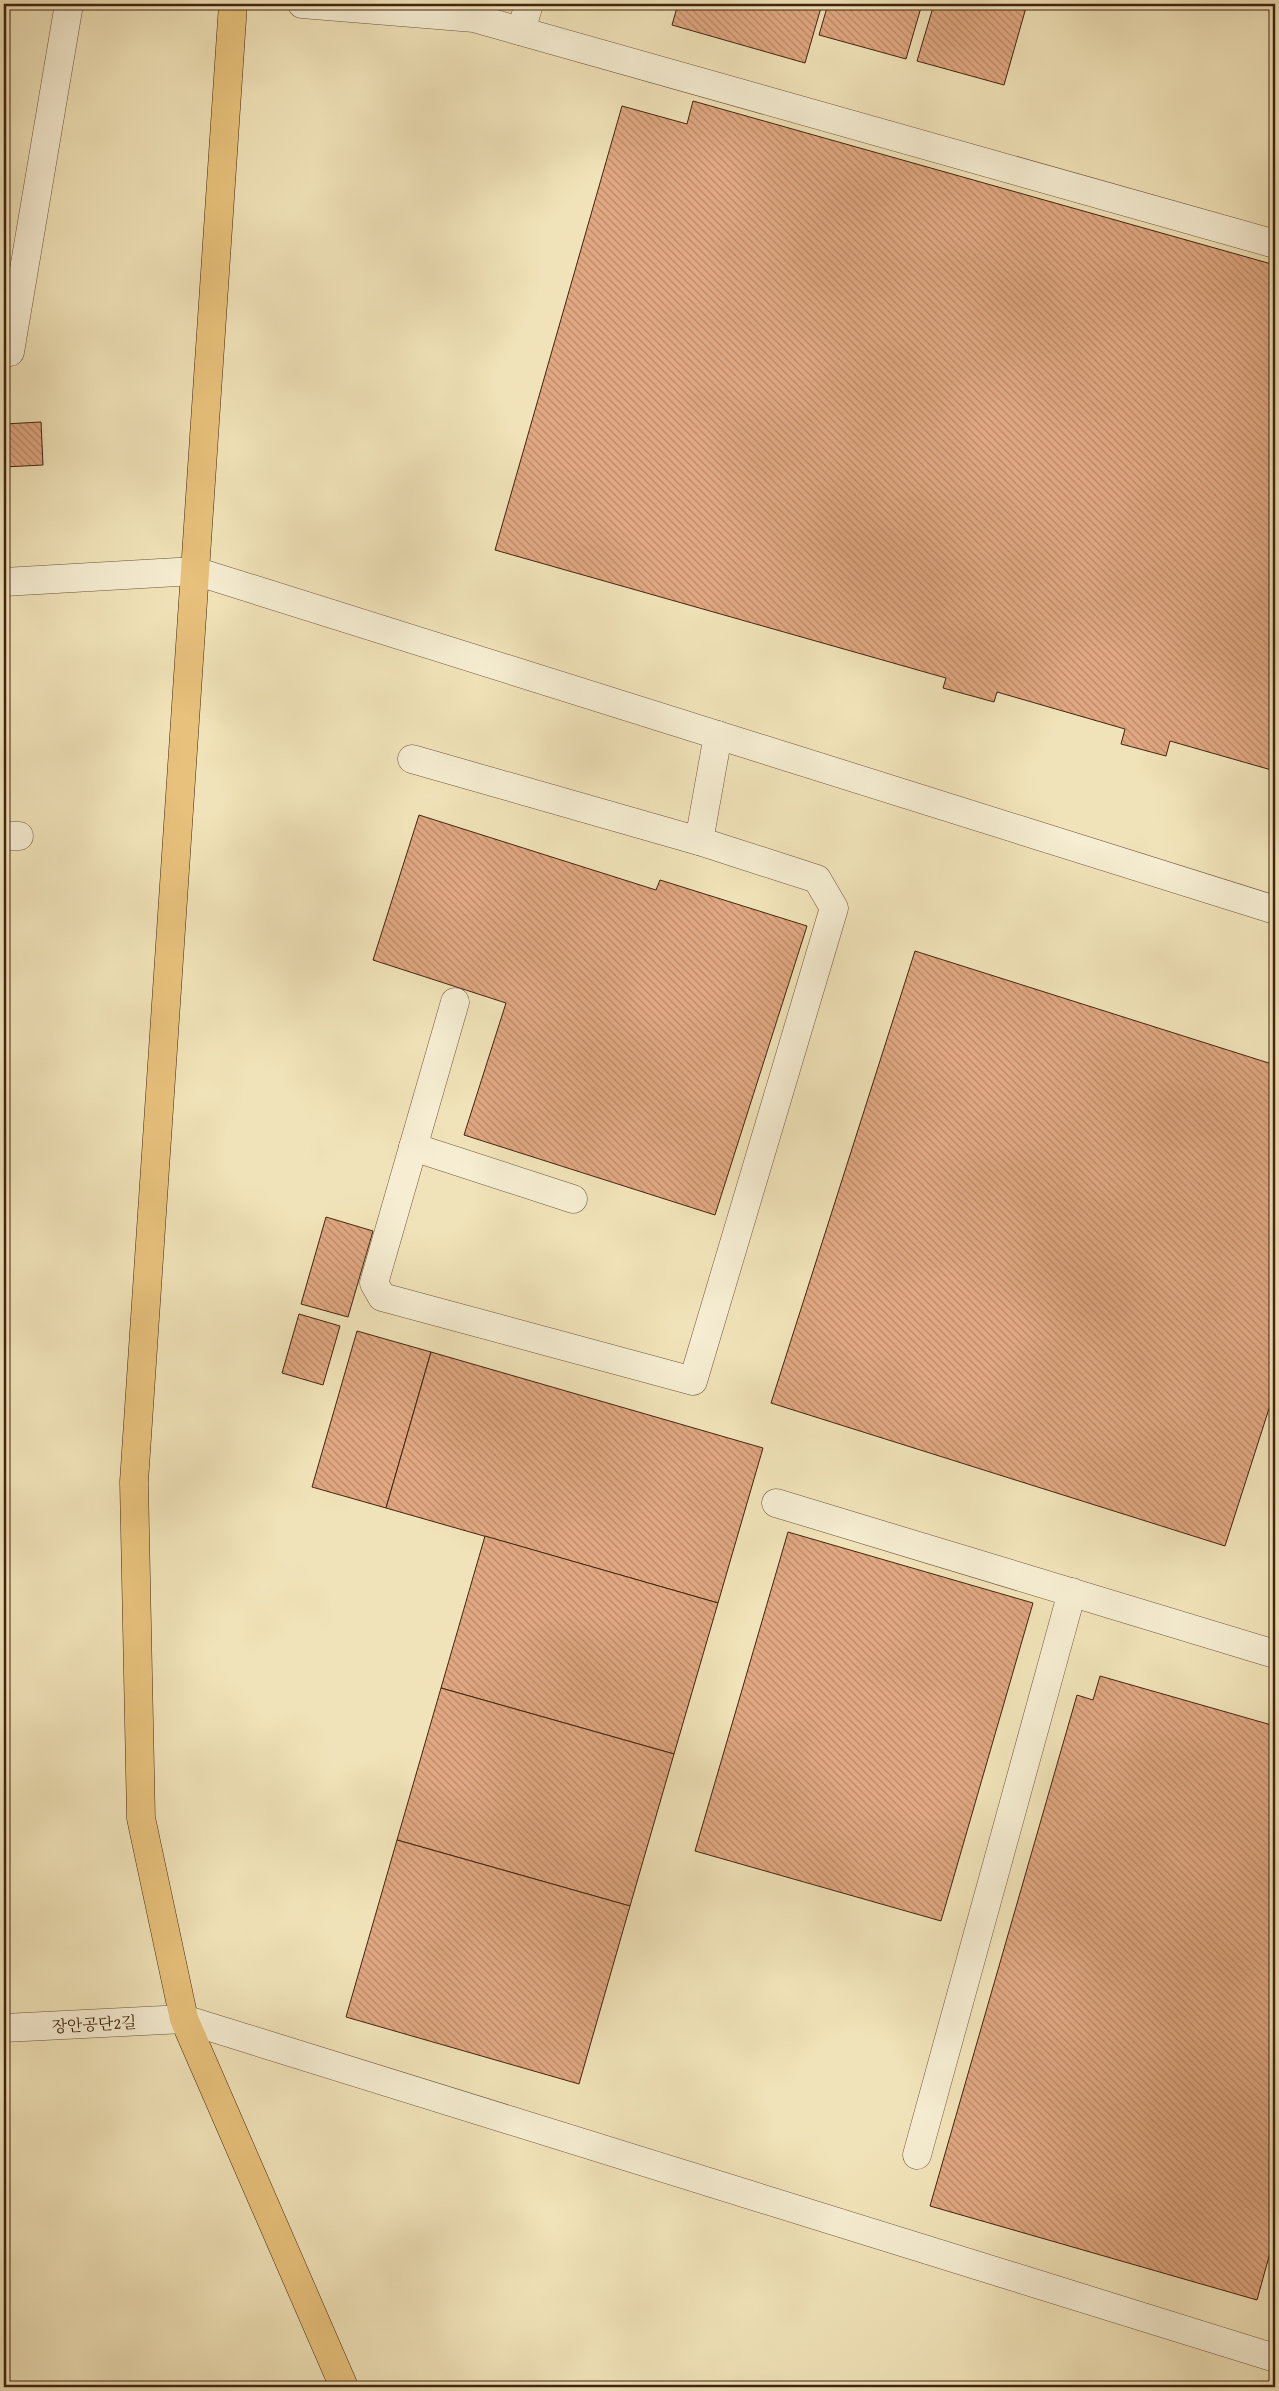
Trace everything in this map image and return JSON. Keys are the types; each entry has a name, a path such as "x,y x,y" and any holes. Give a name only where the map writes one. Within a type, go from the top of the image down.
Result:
{"main road":[{"path":"233,4 134,1482 141,1818 184,2019 344,2387"}],"street":[{"path":"4,353 10,352 69,4"},
{"path":"302,4 474,18 1275,244"},
{"path":"521,31 529,4"},
{"path":"4,582 195,571 1275,910"},
{"path":"699,841 718,735"},
{"path":"412,759 699,841 817,878 834,908 693,1381 382,1297 374,1283 455,1002"},
{"path":"413,1147 573,1199"},
{"path":"776,1503 1275,1654"},
{"path":"917,2156 1072,1592"},
{"path":"184,2019 1275,2358"},
{"name":"장안공단2길","path":"4,2028 184,2019"}],"building":[{"path":"678,4 822,4 805,63 672,25"},
{"path":"828,4 922,4 906,59 819,35"},
{"path":"934,4 1027,4 1004,85 917,61"},
{"path":"693,101 1275,265 1275,771 1170,741 1166,756 1121,744 1125,729 997,692 994,702 943,688 946,678 495,550 622,106 687,124"},
{"path":"41,422 43,465 4,467 4,424"},
{"path":"419,815 656,890 660,880 807,926 715,1215 464,1135 506,1003 373,960"},
{"path":"915,951 1275,1065 1275,1390 1225,1546 771,1403"},
{"path":"326,1217 373,1231 348,1317 301,1304"},
{"path":"299,1314 340,1326 323,1385 282,1373"},
{"path":"357,1331 431,1352 386,1508 312,1487"},
{"path":"431,1352 763,1448 718,1603 386,1508"},
{"path":"788,1532 1033,1603 941,1921 695,1851"},
{"path":"485,1536 718,1603 674,1754 441,1688"},
{"path":"1100,1676 1275,1726 1275,2235 1257,2300 930,2206 1077,1695 1093,1700"},
{"path":"441,1688 674,1754 630,1906 397,1840"},
{"path":"397,1840 630,1906 579,2084 346,2017"}]}
